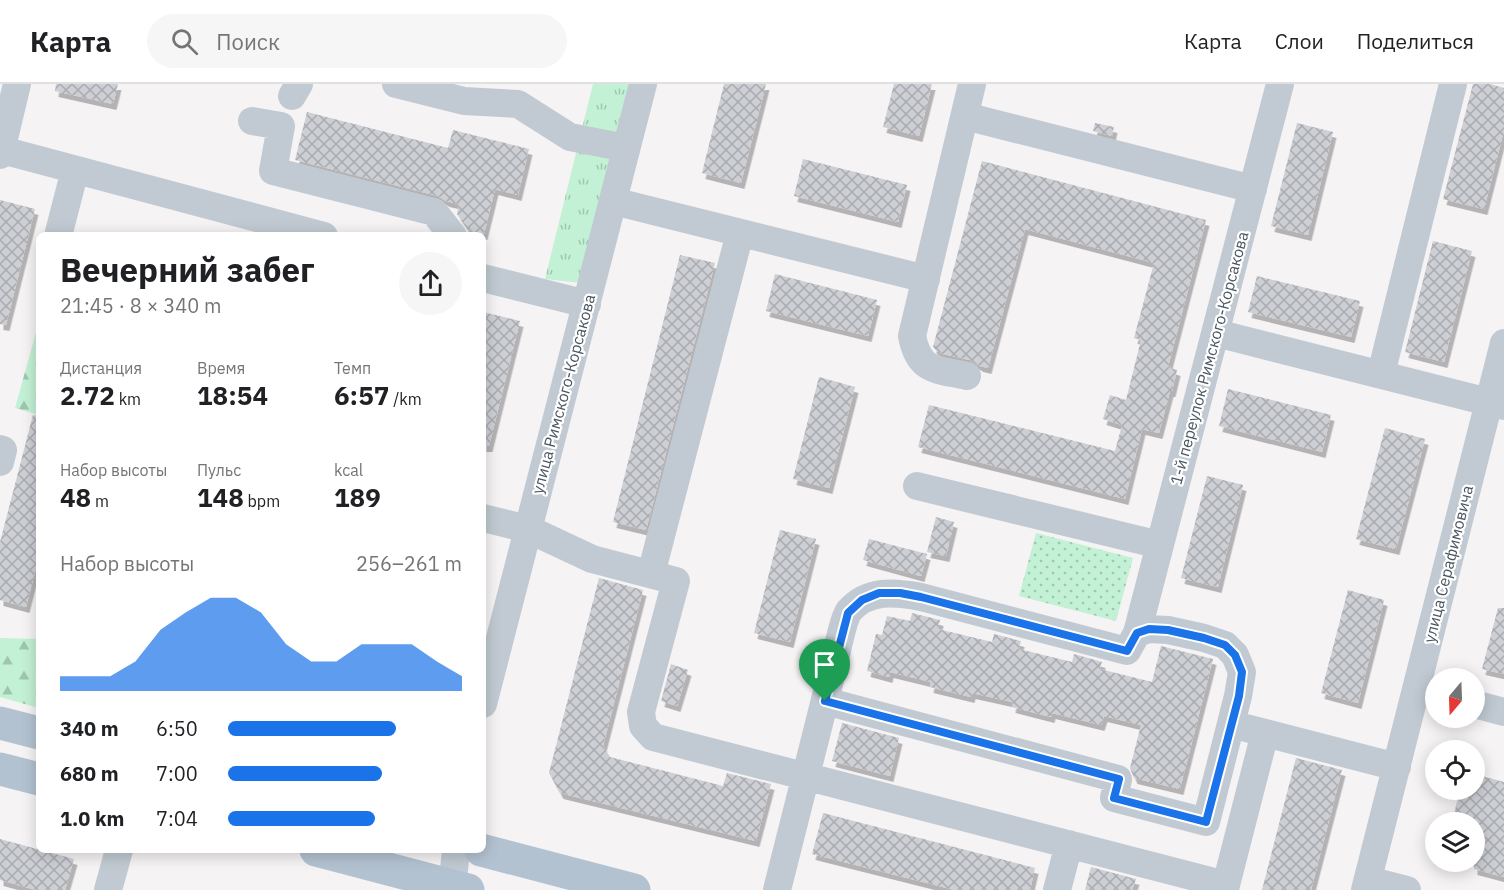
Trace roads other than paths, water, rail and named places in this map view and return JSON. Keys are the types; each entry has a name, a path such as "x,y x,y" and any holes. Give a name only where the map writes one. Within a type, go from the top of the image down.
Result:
{"main road":[{"path":"0,723 36,732"},
{"path":"0,769 36,778"},
{"path":"486,851 634,890"},
{"path":"327,853 458,889"}],"street":[{"path":"17,84 1,152 309,232"},
{"path":"396,84 432,88 465,101 518,104 570,137 626,148"},
{"name":"улица Римского-Корсакова","path":"486,692 643,84"},
{"path":"968,376 930,367 920,361 912,336 972,84"},
{"name":"1-й переулок Римского-Корсакова","path":"1137,633 1280,84"},
{"path":"1381,374 1453,84"},
{"path":"964,116 1253,189"},
{"path":"252,121 281,126 273,171 434,212 450,232"},
{"path":"59,232 75,170"},
{"path":"614,201 926,279"},
{"path":"651,574 740,233"},
{"path":"486,279 587,304"},
{"path":"1216,333 1497,404"},
{"name":"улица Серафимовича","path":"1432,668 1497,404 1504,344"},
{"path":"0,449 3,450 0,462"},
{"path":"917,486 1160,545"},
{"path":"486,519 528,529 592,559 676,580 641,712 643,726 653,737 1226,885 1265,734"},
{"path":"777,890 825,701 848,613 862,600 879,593 900,593 921,597 1127,651 1137,633 1149,629 1168,630 1225,645 1235,655 1242,672 1232,724 1206,822 1114,798 1119,779 825,701"},
{"name":"улица Серафимовича","path":"1366,885 1397,767 1425,694"},
{"path":"1485,707 1504,712"},
{"path":"1232,724 1397,767"},
{"path":"1057,890 1069,844"},
{"path":"108,890 118,853"},
{"path":"456,853 458,889"},
{"path":"1366,885 1407,890"}]}
